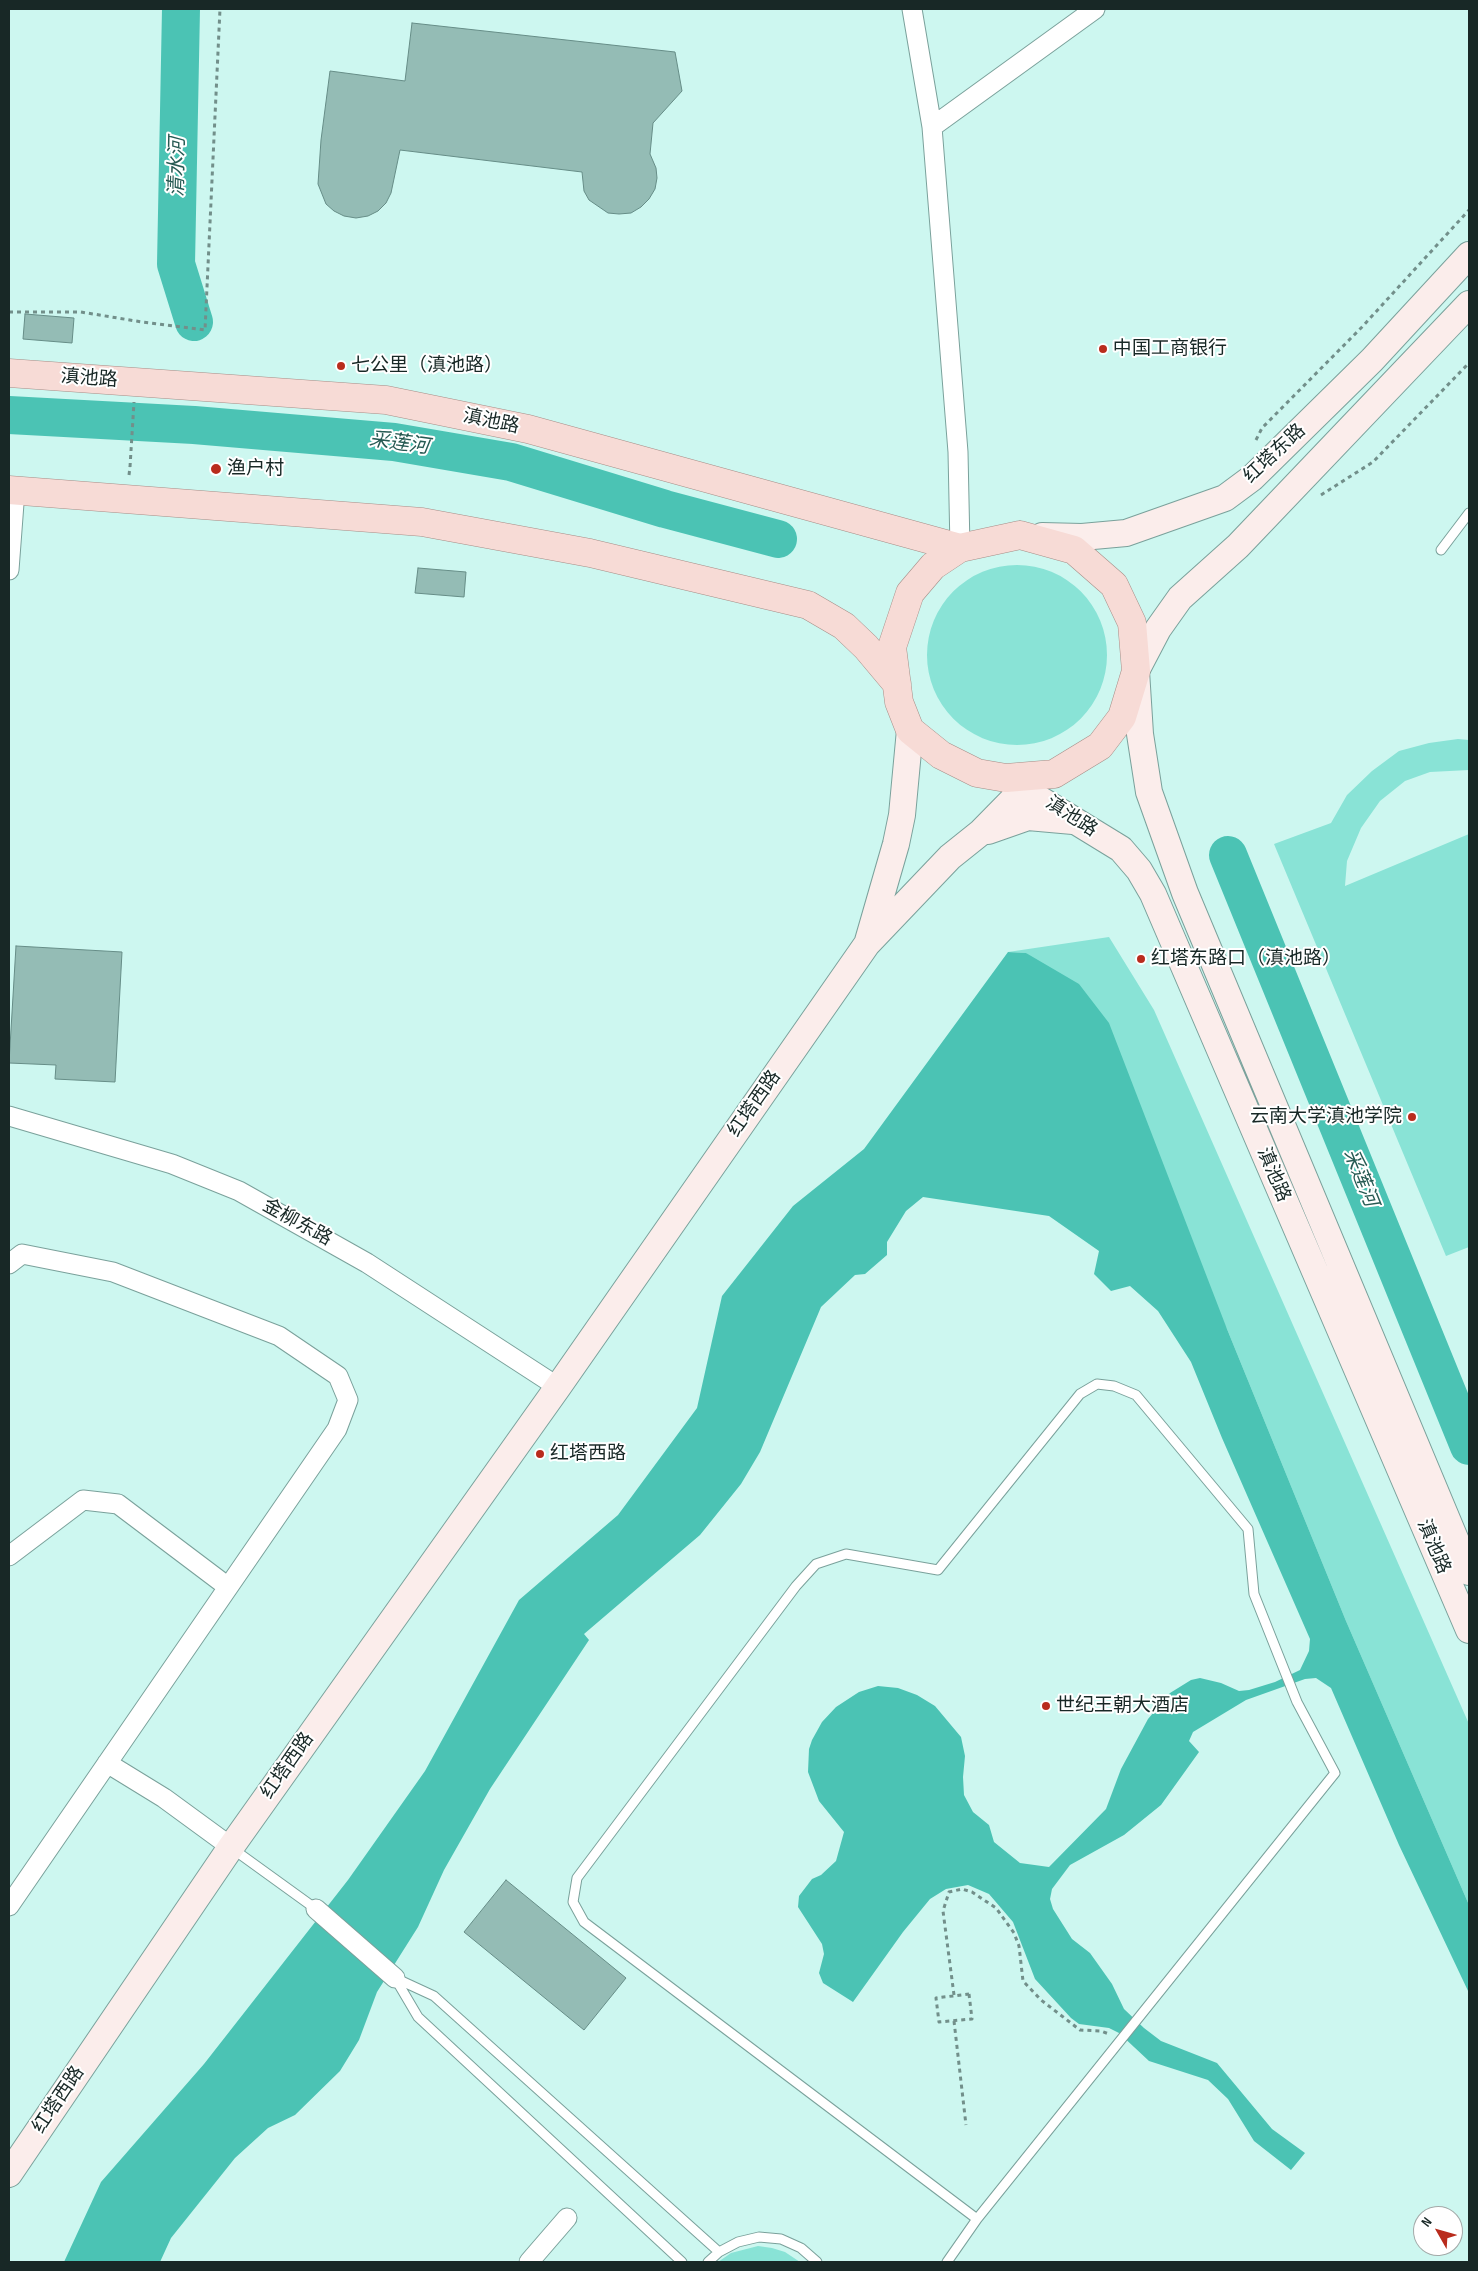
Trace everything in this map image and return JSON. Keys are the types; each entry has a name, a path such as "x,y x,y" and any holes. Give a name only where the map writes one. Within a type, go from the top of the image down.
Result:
{"main road":[{"name":"红塔东路","path":"1020,535 1082,537 1126,533 1225,498 1252,478 1372,360 1469,255"},
{"name":"红塔东路","path":"1136,671 1158,629 1180,598 1238,546 1469,304"},
{"name":"滇池路","path":"9,373 386,400 528,429 960,548"},
{"path":"12,490 422,522 590,553 808,606 844,626 866,647 897,684"},
{"path":"867,944 896,844 902,815 910,730 899,702 892,647 910,593 933,566 960,548 1020,535 1074,550 1114,585 1132,623 1136,671 1122,717 1100,746 1054,774 1022,781 977,773 968,769 941,756 910,730"},
{"name":"滇池路","path":"1136,671 1140,734 1148,792 1182,884 1469,1572"},
{"name":"滇池路","path":"1022,781 1077,821 1121,849 1140,870 1153,894 1469,1630"},
{"path":"867,944 950,857 980,833 1022,781"},
{"path":"980,833 1028,817 1077,821"},
{"name":"红塔西路","path":"9,2174 231,1847 558,1387 867,944"}],"street":[{"path":"912,9 932,127 958,452 960,548"},
{"path":"932,127 1095,9"},
{"path":"9,570 12,490"},
{"name":"金柳东路","path":"9,1116 172,1164 239,1191 367,1263 558,1387"},
{"path":"9,1264 22,1254 113,1272 280,1336 338,1376 348,1400 337,1429 9,1906"},
{"path":"9,1556 83,1500 118,1504 228,1588"},
{"path":"107,1763 164,1798 231,1847"},
{"path":"316,1909 396,1978"},
{"path":"529,2262 567,2218"}],"lane":[{"path":"1441,550 1469,513"},
{"path":"947,2262 977,2219 1336,1773 1294,1693 1254,1594 1248,1529 1136,1395 1114,1386 1097,1384 1080,1394 938,1570 846,1554 816,1564 796,1586 577,1878 573,1902 584,1922 977,2219"},
{"path":"231,1847 316,1909"},
{"path":"396,1978 434,1996 719,2252"},
{"path":"396,1978 418,2017 682,2262"},
{"path":"708,2262 719,2252 738,2242 759,2237 781,2239 801,2248 817,2262"}],"path":[{"path":"9,312 81,312 205,330 220,9"},
{"path":"1253,445 1262,428 1362,327 1469,210"},
{"path":"1314,499 1373,462 1469,363"},
{"path":"130,467 134,402"},
{"path":"954,1995 943,1911 949,1892 962,1889 972,1892 996,1908 1014,1933 1019,1946 1023,1981 1041,2000 1080,2030 1101,2031 1110,2034 1120,2042"},
{"path":"969,1994 972,2019 954,2021 939,2022 936,1998 969,1994"},
{"path":"954,2021 966,2126"}],"shaded area":[{"path":"1017,565 1051,572 1067,580 1086,598 1092,605 1103,629 1107,655 1100,689 1092,705 1074,724 1067,730 1043,741 1017,745 983,738 967,730 948,712 942,705 931,681 927,655 934,621 942,605 960,586 967,580 991,569"},
{"path":"1458,739 1469,740 1469,770 1430,772 1405,781 1380,801 1361,828 1347,861 1345,886 1469,834 1469,1247 1446,1256 1274,844 1331,823 1347,795 1372,771 1399,751 1429,743"},
{"path":"1109,937 1154,1010 1469,1724 1469,1905 1346,1621 1227,1329 1026,953 1008,952"},
{"path":"1008,952 1026,953 1079,984 1109,1023 1227,1329 1346,1621 1469,1905 1469,1993 1399,1845 1331,1688 1316,1678 1305,1679 1246,1700 1193,1732 1189,1741 1199,1752 1161,1805 1124,1835 1070,1865 1052,1889 1050,1899 1053,1909 1072,1939 1090,1953 1112,1984 1124,2009 1161,2041 1217,2063 1272,2129 1305,2153 1291,2170 1254,2141 1228,2099 1208,2080 1149,2061 1119,2033 1109,2028 1079,2024 1071,2018 1035,1979 1013,1922 989,1894 968,1885 946,1889 930,1899 903,1932 853,2002 823,1983 819,1973 824,1954 822,1944 798,1907 799,1896 812,1879 821,1875 836,1861 844,1832 819,1801 808,1772 809,1749 812,1740 822,1722 836,1707 859,1692 878,1686 898,1688 917,1695 935,1706 961,1737 965,1756 964,1795 973,1812 989,1825 994,1842 1020,1863 1049,1867 1106,1809 1121,1769 1148,1719 1170,1693 1191,1680 1200,1678 1221,1683 1239,1691 1249,1690 1275,1682 1300,1670 1309,1651 1310,1639 1222,1438 1191,1362 1158,1311 1130,1286 1111,1291 1094,1274 1099,1251 1049,1216 923,1197 906,1211 887,1242 887,1255 865,1274 855,1275 821,1307 760,1452 741,1484 700,1535 584,1634 589,1640 490,1789 444,1870 418,1927 377,1992 359,2040 340,2071 295,2115 268,2128 235,2158 171,2238 160,2262 64,2262 101,2182 204,2064 348,1880 425,1771 519,1600 618,1515 697,1408 722,1296 793,1206 864,1149"},
{"path":"758,2246 785,2252 800,2262 718,2262 731,2253"}],"building":[{"path":"412,23 675,52 682,91 653,123 650,154 656,168 657,178 655,189 649,199 631,213 608,213 589,200 584,191 582,172 400,150 391,193 386,203 378,211 368,216 356,218 344,216 334,211 326,204 318,184 321,140 330,71 405,81"},
{"path":"25,314 74,318 72,343 23,339"},
{"path":"418,568 466,572 464,597 415,593"},
{"path":"16,946 122,952 115,1082 55,1079 56,1065 9,1063"},
{"path":"506,1880 626,1978 584,2030 464,1932"}],"waterway":[{"name":"清水河","path":"181,9 176,264 194,322"},
{"name":"采莲河","path":"9,415 194,425 394,442 511,462 665,509 778,539"},
{"name":"采莲河","path":"1228,855 1469,1446"}],"place":[{"name":"中国工商银行","path":"1103,349"},
{"name":"七公里（滇池路）","path":"341,366"},
{"name":"渔户村","path":"216,469"},
{"name":"红塔东路口（滇池路）","path":"1141,959"},
{"name":"云南大学滇池学院","path":"1412,1117"},
{"name":"红塔西路","path":"540,1454"},
{"name":"世纪王朝大酒店","path":"1046,1706"}]}
